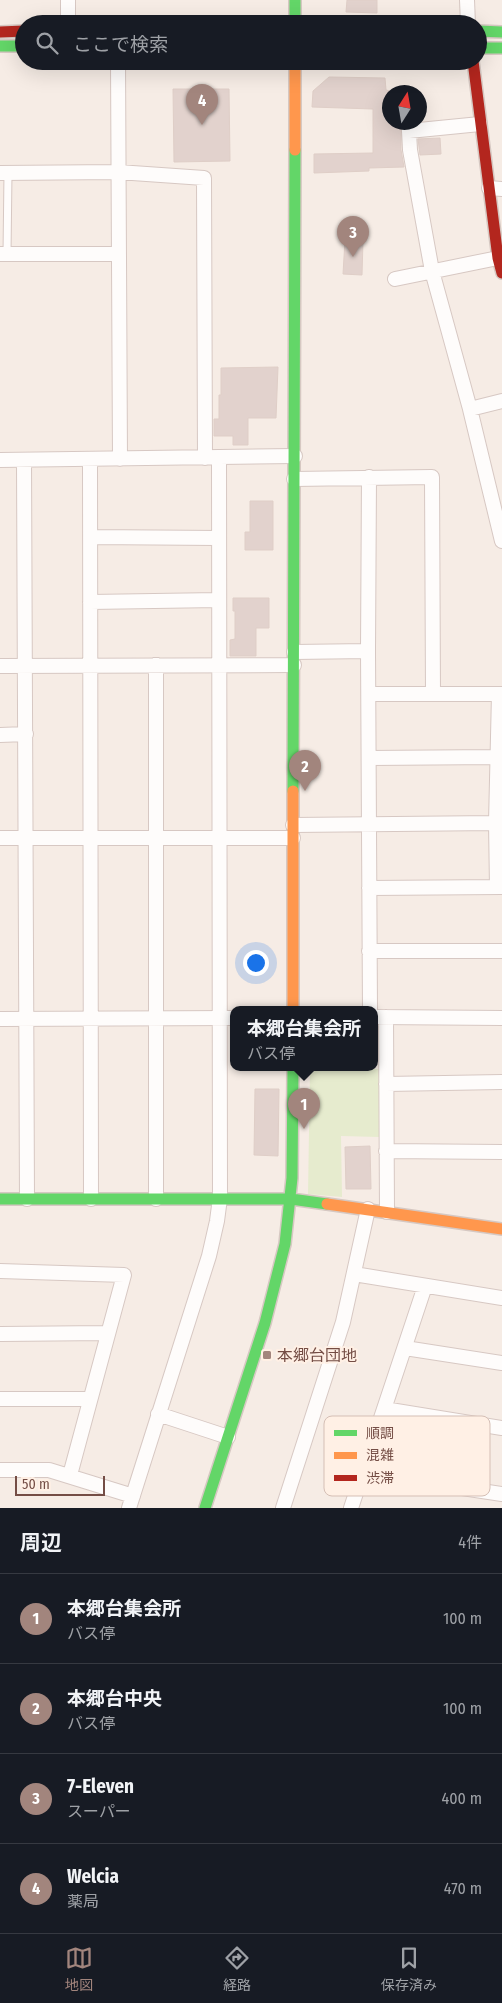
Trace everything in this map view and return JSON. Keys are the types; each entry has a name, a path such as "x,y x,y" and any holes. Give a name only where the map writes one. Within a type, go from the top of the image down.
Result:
{"street":[{"path":"68,0 68,15"},
{"path":"295,0 295,15"},
{"path":"467,0 468,15"},
{"path":"0,32 15,31"},
{"path":"487,31 502,32"},
{"path":"0,46 15,46"},
{"path":"487,48 502,48"},
{"path":"118,70 120,459"},
{"path":"294,1006 295,70"},
{"path":"395,279 432,271 500,266 496,188 480,124 474,70"},
{"path":"480,124 409,131 410,150 432,271 470,409 502,541"},
{"path":"4,173 118,172 204,178 205,458"},
{"path":"4,254 119,254"},
{"path":"470,409 502,401"},
{"path":"0,460 294,456"},
{"path":"0,1470 49,1470 70,1476 131,1502 209,1256 217,1221 220,1198 227,1018 219,838 219,457"},
{"path":"90,459 91,1199"},
{"path":"24,460 27,1199"},
{"path":"369,477 368,823 370,1006"},
{"path":"294,478 432,477 433,693"},
{"path":"90,536 218,538"},
{"path":"90,602 218,600"},
{"path":"0,666 219,666 368,651"},
{"path":"156,665 156,1199"},
{"path":"369,694 500,694 496,823 499,887 369,888"},
{"path":"0,735 26,734"},
{"path":"369,758 497,758"},
{"path":"0,838 219,838 368,823 496,823"},
{"path":"370,951 502,951"},
{"path":"387,1212 386,1084 380,1017 502,1018"},
{"path":"0,1019 227,1018"},
{"path":"205,1508 276,1284 285,1244 291,1199 293,1159 293,1071"},
{"path":"386,1084 502,1082"},
{"path":"386,1151 502,1152"},
{"path":"0,1199 291,1199 502,1230"},
{"path":"283,1508 343,1322 368,1209"},
{"path":"0,1271 124,1275 70,1476"},
{"path":"354,1274 502,1298"},
{"path":"382,1416 425,1286"},
{"path":"0,1334 107,1333"},
{"path":"405,1348 502,1363"},
{"path":"0,1399 90,1399"},
{"path":"384,1409 427,1416"},
{"path":"158,1414 228,1437"},
{"path":"351,1508 355,1496"}],"lane":[{"path":"4,173 4,254"}],"green space":[{"path":"378,1069 381,1069 379,1137 341,1136 342,1197 308,1194 310,1071 378,1071"}],"building":[{"path":"347,0 377,0 377,13 346,12"},
{"path":"329,77 385,78 386,85 382,85 382,130 401,130 401,150 404,167 369,168 369,171 314,173 314,154 373,153 373,109 312,107 313,91"},
{"path":"173,89 229,89 230,161 174,162"},
{"path":"440,138 441,154 420,155 418,139"},
{"path":"345,240 363,241 362,275 343,274"},
{"path":"278,367 276,418 248,418 248,445 233,445 233,436 214,436 214,419 219,419 221,368"},
{"path":"250,501 273,501 273,550 245,550 245,532 250,532"},
{"path":"233,598 269,598 269,628 256,628 256,656 230,656 230,640 235,639"},
{"path":"255,1089 279,1089 278,1156 254,1155"},
{"path":"370,1146 371,1189 346,1189 345,1147"}],"traffic: fast":[{"path":"295,0 295,15"},
{"path":"487,31 502,32"},
{"path":"0,46 15,46"},
{"path":"487,48 502,48"},
{"path":"293,791 295,150"},
{"path":"205,1508 265,1323 285,1244 292,1178 293,1071"},
{"path":"0,1199 291,1199 327,1204"}],"traffic: slow":[{"path":"295,70 295,150"},
{"path":"293,791 293,1006"},
{"path":"327,1204 502,1229"}],"traffic: jam":[{"path":"0,32 15,31"},
{"path":"474,70 498,258 502,273"}],"place":[{"name":"Welcia","path":"202,125"},
{"name":"7-Eleven","path":"353,257"},
{"name":"本郷台中央","path":"305,791"},
{"name":"本郷台集会所","path":"304,1129"},
{"name":"本郷台団地","path":"267,1355"}]}
